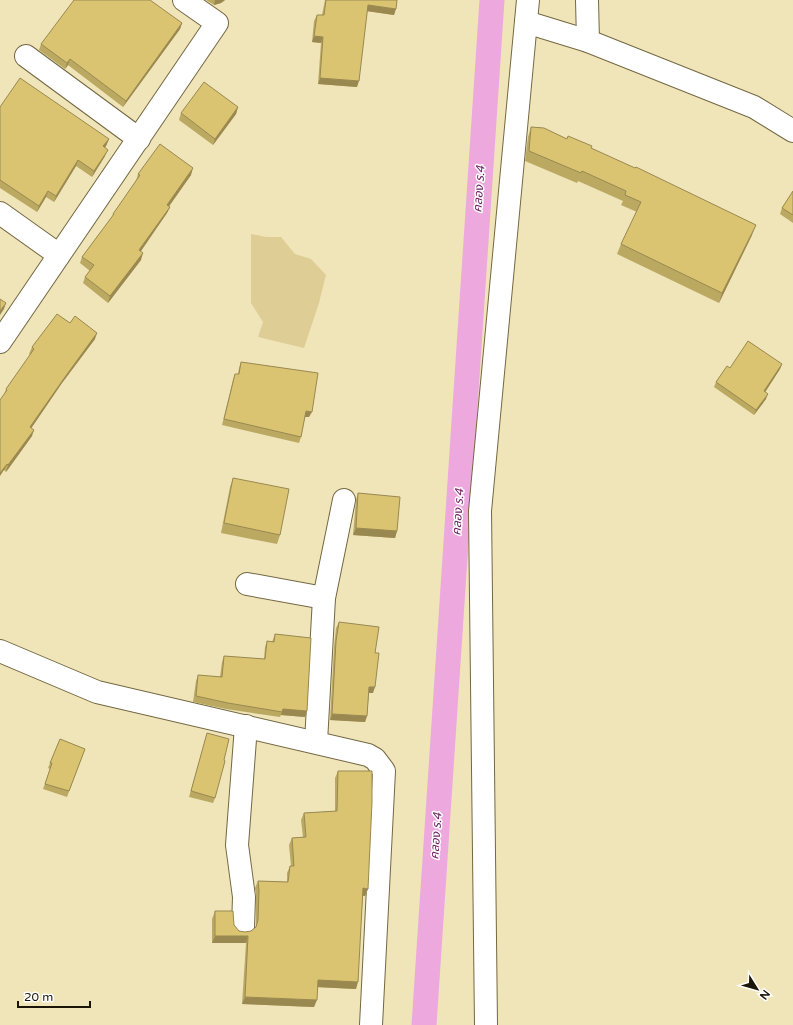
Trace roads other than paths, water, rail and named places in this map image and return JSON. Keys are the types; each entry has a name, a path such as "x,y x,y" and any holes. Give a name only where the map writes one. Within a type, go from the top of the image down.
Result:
{"street":[{"path":"0,342 217,23 184,0"},
{"path":"486,1025 480,511 528,0"},
{"path":"587,0 588,41"},
{"path":"526,22 588,41 754,107 793,131"},
{"path":"26,56 139,139"},
{"path":"0,213 59,256"},
{"path":"316,742 324,598 344,500"},
{"path":"247,584 324,598"},
{"path":"0,651 97,692 316,742 368,755 375,759 384,771 371,1025"},
{"path":"243,927 244,897 237,845 246,726"}],"waterway":[{"name":"คลอง ร.4","path":"424,1025 492,0"}]}
